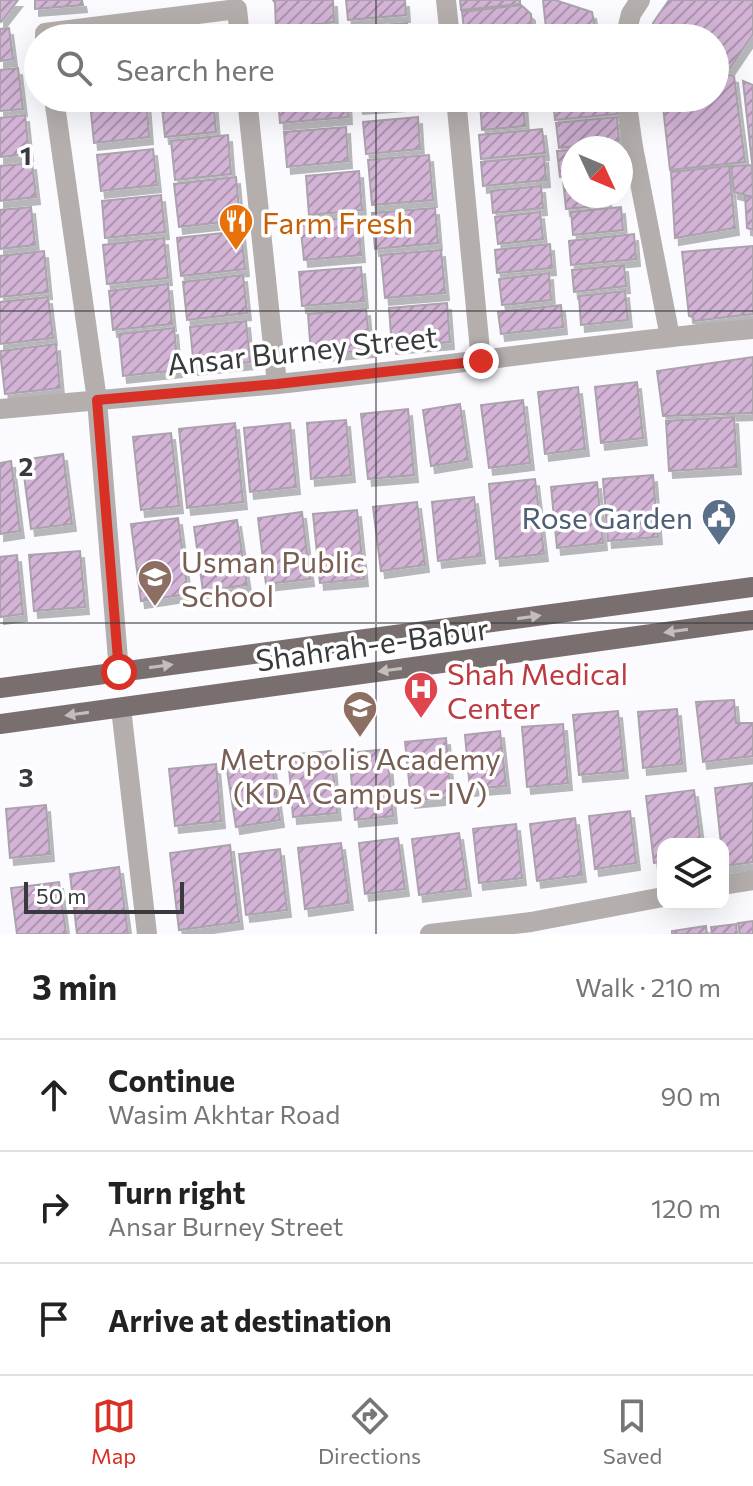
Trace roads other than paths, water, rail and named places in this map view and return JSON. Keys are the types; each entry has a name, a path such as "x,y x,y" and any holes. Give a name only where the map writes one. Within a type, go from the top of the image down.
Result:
{"main road":[{"name":"Shahrah-e-Babur","path":"0,688 753,587"},
{"name":"Shahrah-e-Babur","path":"0,724 753,620"},
{"path":"38,683 40,719"}],"street":[{"path":"446,0 449,24"},
{"path":"628,24 640,0"},
{"path":"117,24 237,9 239,24"},
{"path":"56,112 97,400 119,672"},
{"path":"248,112 277,384"},
{"path":"457,112 481,361"},
{"path":"628,112 670,337"},
{"name":"Ansar Burney Street","path":"0,409 277,384 753,329"},
{"path":"121,708 147,934"},
{"path":"729,884 753,880"},
{"path":"430,934 532,928 657,898"}],"place":[{"name":"Farm Fresh","path":"236,252"},
{"name":"Rose Garden","path":"719,547"},
{"name":"Usman Public School","path":"155,608"},
{"name":"Shah Medical Center","path":"421,720"},
{"name":"Metropolis Academy (KDA Campus - IV)","path":"360,739"}]}
